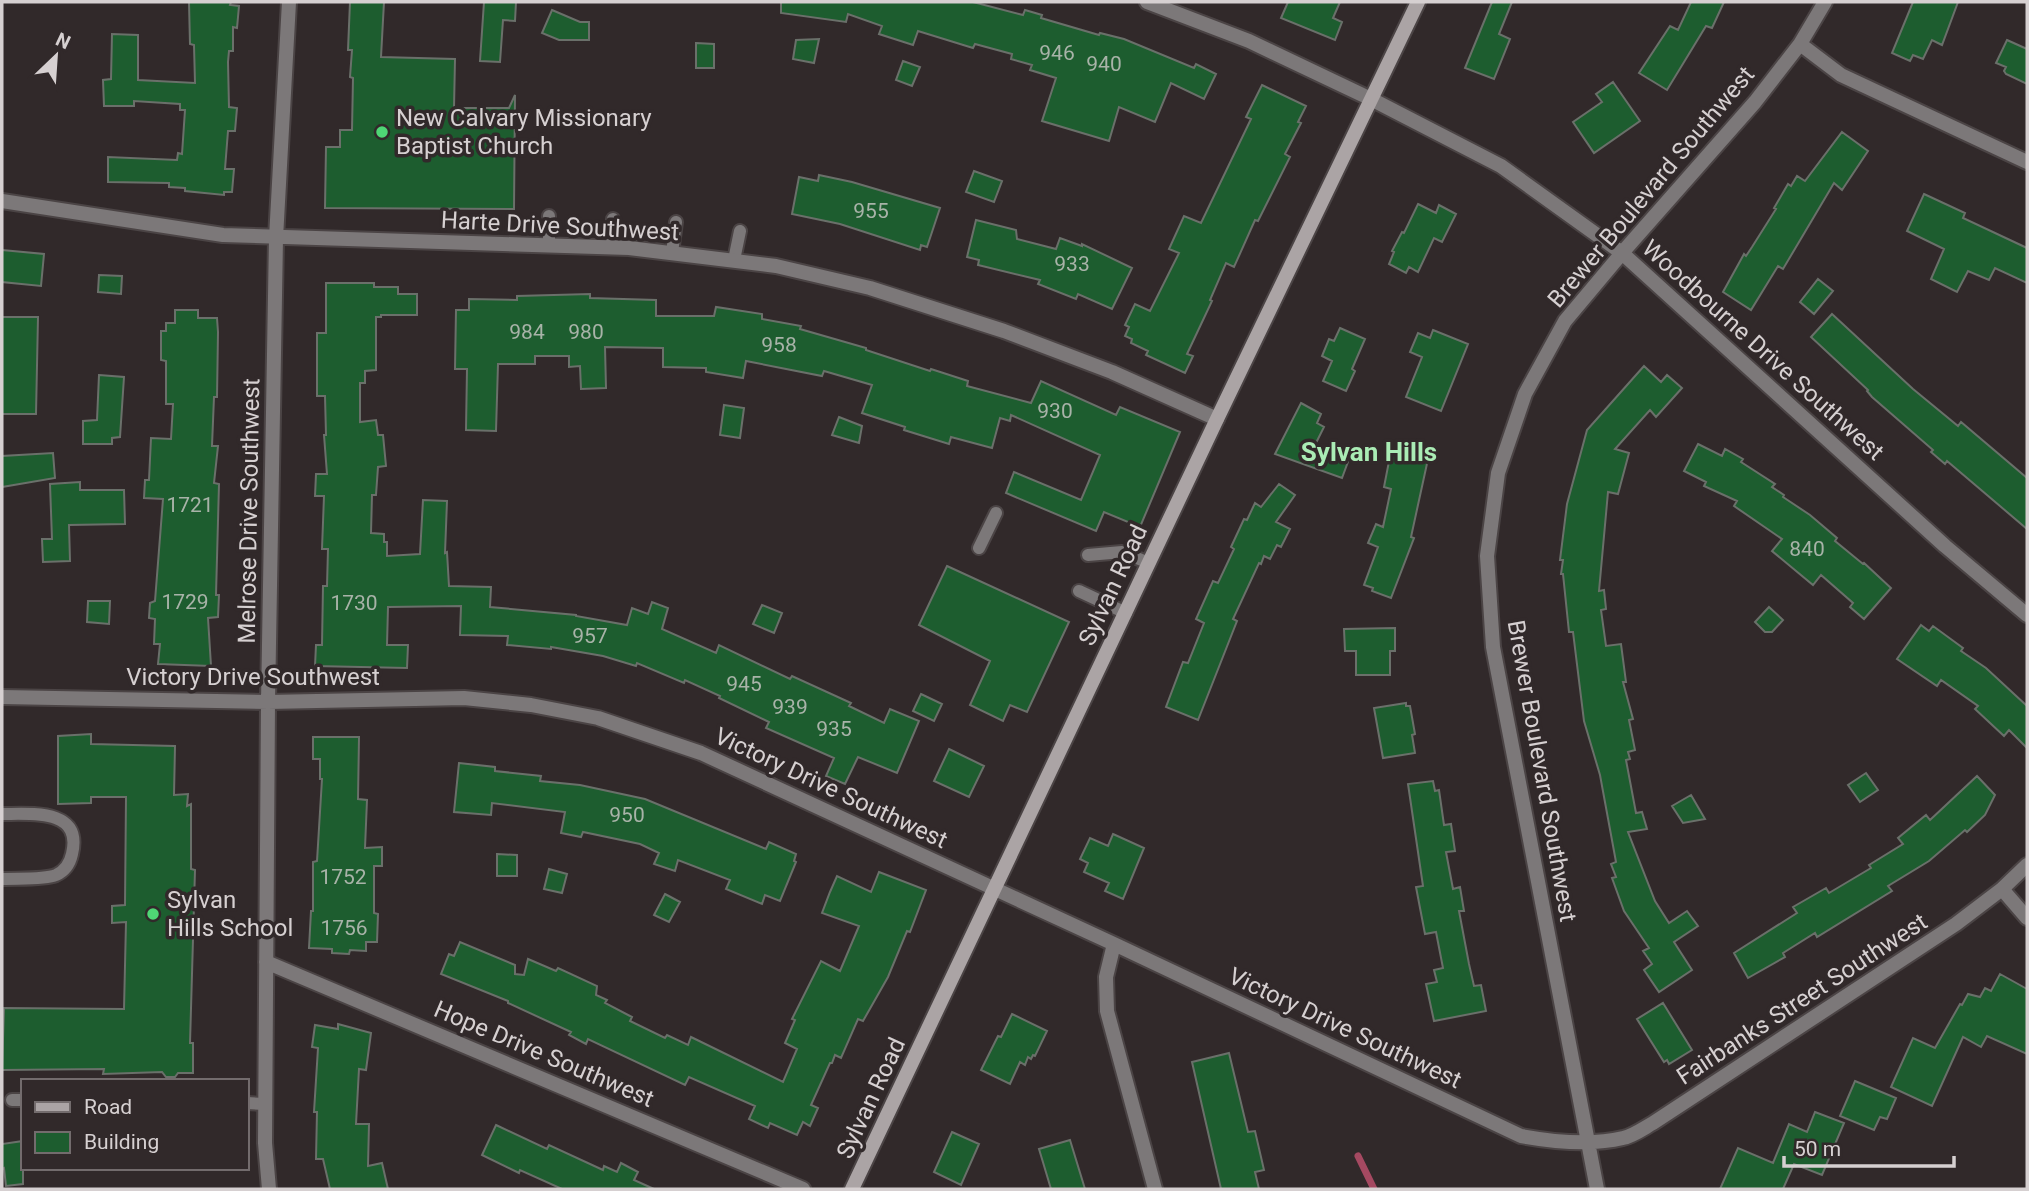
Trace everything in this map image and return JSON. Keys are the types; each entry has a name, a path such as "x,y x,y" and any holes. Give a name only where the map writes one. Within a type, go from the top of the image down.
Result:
{"main road":[{"name":"Sylvan Road","path":"852,1189 1418,2"}],"street":[{"name":"Melrose Drive Southwest","path":"269,1189 265,1143 268,702 276,238 289,2"},
{"name":"Woodbourne Drive Southwest","path":"1147,2 1249,41 1371,99 1501,166 1622,253 1945,546 2027,615"},
{"name":"Brewer Boulevard Southwest","path":"1597,1189 1493,647 1487,556 1498,474 1525,394 1565,321 1755,102 1800,44 1825,2"},
{"path":"1800,44 1841,75 2027,162"},
{"name":"Harte Drive Southwest","path":"2,201 223,235 612,247 776,266 870,288 992,327 1112,372 1217,419"},
{"name":"Victory Drive Southwest","path":"2,697 268,702 464,698 531,705 598,718 701,753 1521,1136 1554,1142 1587,1142"},
{"name":"Fairbanks Street Southwest","path":"1587,1142 1624,1138 1653,1124 1956,925 2002,889 2027,865"},
{"path":"2002,889 2027,918"},
{"path":"1114,944 1105,976 1107,1011 1155,1189"},
{"name":"Hope Drive Southwest","path":"266,962 803,1189"}],"lane":[{"path":"549,216 549,245"},
{"path":"612,247 613,219"},
{"path":"673,253 676,222"},
{"path":"734,260 740,230"},
{"path":"979,548 996,513"},
{"path":"1088,555 1122,552 1149,564"},
{"path":"1079,591 1126,613"},
{"path":"2,814 47,814 60,819 72,833 74,845 71,862 54,876 2,879"},
{"path":"248,1103 265,1104"}],"building":[{"path":"189,2 231,2 230,5 239,6 237,28 233,27 233,51 229,51 228,62 229,107 237,108 235,131 228,131 225,169 234,169 232,192 224,192 224,195 185,191 185,188 169,187 169,183 108,182 108,157 177,160 178,153 182,154 185,110 180,110 180,104 134,101 134,106 104,106 103,80 111,79 112,34 138,35 138,80 195,83 194,45 190,44"},
{"name":"New Calvary Missionary Baptist Church","path":"350,2 384,2 381,57 455,59 454,108 509,108 515,95 514,209 325,208 326,147 340,147 340,130 352,130 352,50 348,50"},
{"path":"484,2 516,2 515,21 503,20 500,62 480,61"},
{"path":"781,2 973,2 1023,15 1025,10 1042,15 1041,18 1099,35 1100,33 1124,39 1194,68 1196,64 1216,74 1204,99 1171,83 1155,122 1119,107 1109,141 1042,121 1056,78 1030,70 1032,65 1011,59 1012,54 975,44 973,48 918,31 913,45 879,34 882,26 848,14 846,22 781,13"},
{"path":"1288,2 1340,2 1333,18 1342,22 1335,40 1281,18"},
{"path":"1492,2 1512,2 1499,34 1510,39 1494,79 1465,68"},
{"path":"1691,2 1724,2 1712,28 1706,26 1667,90 1639,73 1670,26 1678,30"},
{"path":"1913,2 1958,2 1942,45 1932,40 1923,59 1913,55 1910,61 1892,53"},
{"path":"552,10 580,22 589,22 589,40 559,40 542,33"},
{"path":"819,39 814,63 793,59 796,40"},
{"path":"2007,40 2027,49 2027,84 2006,74 2006,67 1996,63"},
{"path":"696,43 714,44 714,68 696,68"},
{"path":"903,61 920,67 912,86 896,80"},
{"path":"1613,82 1640,121 1594,153 1573,122 1602,102 1596,94"},
{"path":"1262,85 1306,106 1298,122 1301,123 1285,154 1290,157 1258,221 1255,220 1234,267 1226,263 1210,300 1212,301 1187,354 1193,356 1185,373 1146,355 1148,351 1131,343 1132,339 1125,336 1129,327 1125,325 1135,304 1150,311 1179,253 1169,249 1184,216 1201,223 1251,119 1246,117"},
{"path":"1842,132 1868,151 1842,190 1834,183 1783,269 1778,266 1751,310 1723,292 1744,254 1746,256 1776,209 1774,208 1788,184 1791,186 1797,176 1805,181"},
{"path":"974,171 1002,181 994,202 966,192"},
{"path":"819,175 940,208 927,247 921,245 920,250 840,224 792,214 799,177 818,181"},
{"path":"1924,194 1965,213 1963,218 2027,248 2027,283 1995,268 1989,280 1968,271 1957,292 1931,279 1944,249 1907,231"},
{"path":"1418,204 1436,213 1439,205 1456,214 1442,242 1434,238 1418,272 1409,267 1406,273 1389,264 1394,252 1392,251"},
{"path":"976,220 1016,230 1017,239 1056,249 1060,238 1082,244 1132,268 1112,309 1078,294 1076,299 1038,284 1040,280 978,265 979,260 967,257"},
{"path":"2,250 44,254 41,286 2,282"},
{"path":"99,275 122,276 121,294 98,292"},
{"path":"1818,279 1833,291 1814,314 1800,302"},
{"path":"326,283 374,283 374,287 398,287 398,294 417,294 417,315 376,317 376,370 365,371 365,383 360,383 360,422 376,420 378,435 383,435 386,466 378,467 376,495 372,495 371,533 384,534 387,556 420,554 423,500 447,501 445,553 447,552 449,586 491,587 490,607 576,615 627,625 632,608 648,614 652,602 668,608 662,629 716,653 719,645 790,679 792,676 851,703 849,706 884,723 890,709 919,721 897,773 858,757 845,784 826,776 834,758 766,728 769,722 719,698 720,696 637,663 636,666 603,656 551,647 507,645 508,636 460,635 461,606 388,607 387,645 408,645 407,668 315,666 316,645 322,645 323,586 327,586 328,549 322,549 324,496 315,496 316,474 327,474 325,396 317,396 317,333 326,333"},
{"path":"590,294 590,298 656,300 656,316 714,316 716,307 762,314 762,319 801,326 800,329 968,381 967,386 1031,403 1041,381 1116,415 1120,407 1180,432 1140,527 1104,512 1096,531 1006,493 1014,472 1081,500 1100,455 1011,415 1010,421 1000,418 992,448 951,437 949,444 862,413 872,385 824,371 822,376 746,361 743,378 706,372 706,368 663,367 663,348 605,347 606,388 581,389 580,366 569,367 569,356 535,356 535,364 498,364 496,431 466,430 467,369 455,369 456,310 469,310 469,299 517,300 517,296"},
{"path":"175,310 198,310 198,318 217,318 217,397 214,397 212,446 218,446 214,483 219,484 216,595 219,595 218,617 208,618 211,666 158,664 160,644 154,644 155,619 149,618 150,603 155,601 163,499 144,498 145,480 149,480 151,438 171,439 173,404 166,404 166,361 161,360 161,331 166,331 166,323 175,323"},
{"path":"1832,314 1913,389 1958,426 1961,422 2027,478 2027,529 1947,461 1945,464 1931,452 1933,450 1872,397 1868,390 1811,337"},
{"path":"2,317 38,317 36,414 2,414"},
{"path":"1340,328 1365,339 1346,391 1323,381 1332,361 1322,356 1329,339 1334,341"},
{"path":"1433,330 1468,344 1441,411 1406,397 1422,357 1410,352 1418,333 1430,338"},
{"path":"1644,366 1661,382 1667,375 1682,388 1656,417 1650,410 1615,449 1629,453 1618,494 1608,492 1599,591 1604,590 1606,609 1601,610 1606,646 1621,644 1626,682 1623,682 1633,719 1629,720 1635,750 1628,752 1630,759 1626,760 1636,813 1642,812 1647,829 1628,832 1655,901 1669,923 1687,911 1698,926 1674,942 1692,970 1659,992 1644,970 1652,964 1643,951 1649,948 1624,911 1612,878 1616,877 1611,864 1616,862 1600,775 1584,721 1573,632 1569,632 1561,574 1563,560 1560,560 1567,504 1587,430"},
{"path":"99,375 124,377 120,437 112,438 112,444 83,444 83,421 97,420"},
{"path":"1301,403 1321,414 1317,423 1324,427 1314,447 1349,459 1342,478 1275,454"},
{"path":"724,405 744,408 740,438 720,435"},
{"path":"839,417 862,426 859,443 832,435"},
{"path":"1698,444 1722,456 1725,449 1743,459 1741,462 1775,484 1772,487 1784,495 1783,497 1810,515 1837,538 1835,541 1891,588 1864,619 1850,607 1853,603 1821,575 1813,585 1772,551 1782,539 1734,506 1737,501 1704,486 1706,482 1684,471"},
{"path":"1391,451 1428,459 1411,537 1414,538 1391,598 1364,585 1378,547 1368,543 1376,524 1383,527 1391,489 1384,487"},
{"path":"53,453 55,478 2,487 2,456"},
{"path":"80,482 80,490 124,490 125,524 69,525 70,561 43,562 42,539 52,539 50,484"},
{"path":"1279,484 1295,495 1276,522 1290,529 1281,547 1277,545 1270,559 1264,556 1261,564 1259,563 1233,619 1237,621 1198,720 1166,707 1183,662 1188,663 1204,623 1196,619 1213,581 1218,583 1244,519 1247,520 1255,503 1261,507"},
{"path":"947,566 1069,622 1027,712 1010,705 1003,721 970,705 990,661 919,625"},
{"path":"88,601 110,601 109,624 87,622"},
{"path":"762,605 782,613 774,633 753,624"},
{"path":"1769,607 1783,620 1772,632 1765,632 1755,622"},
{"path":"1921,625 1929,631 1933,626 1963,648 1961,651 1986,668 2027,706 2027,748 2009,730 2004,736 1975,709 1978,706 1941,680 1937,686 1897,659"},
{"path":"1395,628 1395,651 1390,651 1390,675 1356,675 1356,651 1345,651 1344,629"},
{"path":"921,694 942,704 934,721 913,711"},
{"path":"1406,703 1406,706 1410,706 1415,753 1383,758 1374,708"},
{"name":"Sylvan Hills School","path":"91,734 91,744 175,746 174,795 188,794 187,806 191,804 191,869 195,870 190,1043 193,1043 193,1073 178,1073 175,1077 166,1077 162,1072 103,1074 104,1069 2,1070 4,1008 124,1009 126,922 112,923 112,906 125,905 126,797 91,797 91,803 58,804 58,736"},
{"path":"313,737 359,737 358,799 367,800 365,848 382,847 382,866 374,866 374,913 378,914 377,942 366,942 366,951 350,950 349,954 332,953 332,949 309,948 313,911 313,862 317,861 322,779 320,759 313,759"},
{"path":"949,749 984,766 969,797 934,781"},
{"path":"459,763 495,767 495,771 541,776 540,781 580,785 645,799 766,849 769,842 796,854 796,862 780,901 765,895 762,904 726,889 730,880 678,860 675,871 654,864 659,853 640,844 583,832 581,837 561,833 565,812 492,803 491,815 454,812"},
{"path":"1866,773 1878,790 1860,802 1848,785"},
{"path":"1977,776 1995,795 1985,815 1967,832 1965,830 1929,861 1888,886 1892,891 1817,937 1815,933 1783,953 1785,957 1748,978 1734,953 1797,913 1793,907 1826,888 1829,893 1871,868 1869,865 1903,844 1898,838 1926,815 1930,820"},
{"path":"1433,781 1435,791 1439,790 1444,825 1451,824 1455,851 1446,852 1453,889 1460,887 1464,911 1459,911 1474,986 1481,985 1486,1011 1434,1021 1426,984 1437,982 1434,970 1443,968 1436,932 1425,934 1416,887 1423,886 1408,784"},
{"path":"1691,795 1705,819 1683,823 1672,806"},
{"path":"1113,834 1144,848 1123,899 1105,891 1109,883 1084,872 1088,863 1080,859 1090,838 1108,846"},
{"path":"497,854 517,855 517,876 497,876"},
{"path":"549,869 567,874 562,893 544,889"},
{"path":"879,872 926,890 910,932 907,931 888,977 863,1021 858,1019 841,1058 835,1055 830,1063 811,1105 818,1108 810,1126 803,1122 797,1135 770,1123 768,1128 749,1119 755,1106 689,1077 685,1085 588,1039 586,1044 569,1035 571,1032 508,1001 441,974 449,954 454,956 460,942 515,965 515,974 524,975 528,959 556,971 558,968 597,986 596,995 607,1000 605,1003 632,1017 630,1021 665,1038 667,1035 688,1045 691,1037 783,1082 797,1049 785,1043 795,1020 792,1019 821,961 840,971 859,926 822,913 837,876 871,892"},
{"path":"665,894 680,902 669,922 654,915"},
{"path":"2000,974 2027,989 2027,1054 1987,1036 1981,1047 1963,1037 1932,1106 1891,1087 1913,1038 1935,1048 1968,994 1980,997 1985,988 1991,991"},
{"path":"1663,1003 1692,1050 1669,1064 1667,1060 1664,1062 1637,1019"},
{"path":"1012,1014 1047,1031 1035,1056 1031,1059 1028,1057 1025,1065 1020,1062 1010,1084 981,1070"},
{"path":"338,1024 371,1033 366,1070 359,1069 356,1124 369,1124 368,1166 382,1163 388,1189 330,1189 323,1159 316,1159 317,1112 314,1112 318,1048 312,1047 315,1025 338,1029"},
{"path":"1229,1053 1248,1132 1255,1131 1264,1170 1255,1172 1259,1189 1221,1189 1192,1062"},
{"path":"1855,1081 1896,1098 1887,1119 1880,1117 1874,1130 1840,1116"},
{"path":"1815,1112 1844,1123 1822,1175 1794,1164 1783,1189 1720,1189 1738,1148 1773,1163 1789,1124 1807,1132"},
{"path":"496,1125 547,1149 549,1145 603,1170 604,1166 617,1172 621,1163 638,1172 634,1180 654,1189 562,1189 520,1170 519,1173 482,1155"},
{"path":"952,1132 979,1144 961,1185 934,1172"},
{"path":"1070,1140 1085,1189 1051,1189 1039,1149"},
{"path":"21,1141 23,1184 6,1186 4,1168 2,1169 2,1144"}],"waterway":[{"path":"1358,1156 1374,1189"}],"place":[{"name":"New Calvary Missionary Baptist Church","path":"382,132"},
{"name":"Sylvan Hills School","path":"153,914"}],"district":[{"name":"Sylvan Hills","path":"1369,452"}]}
